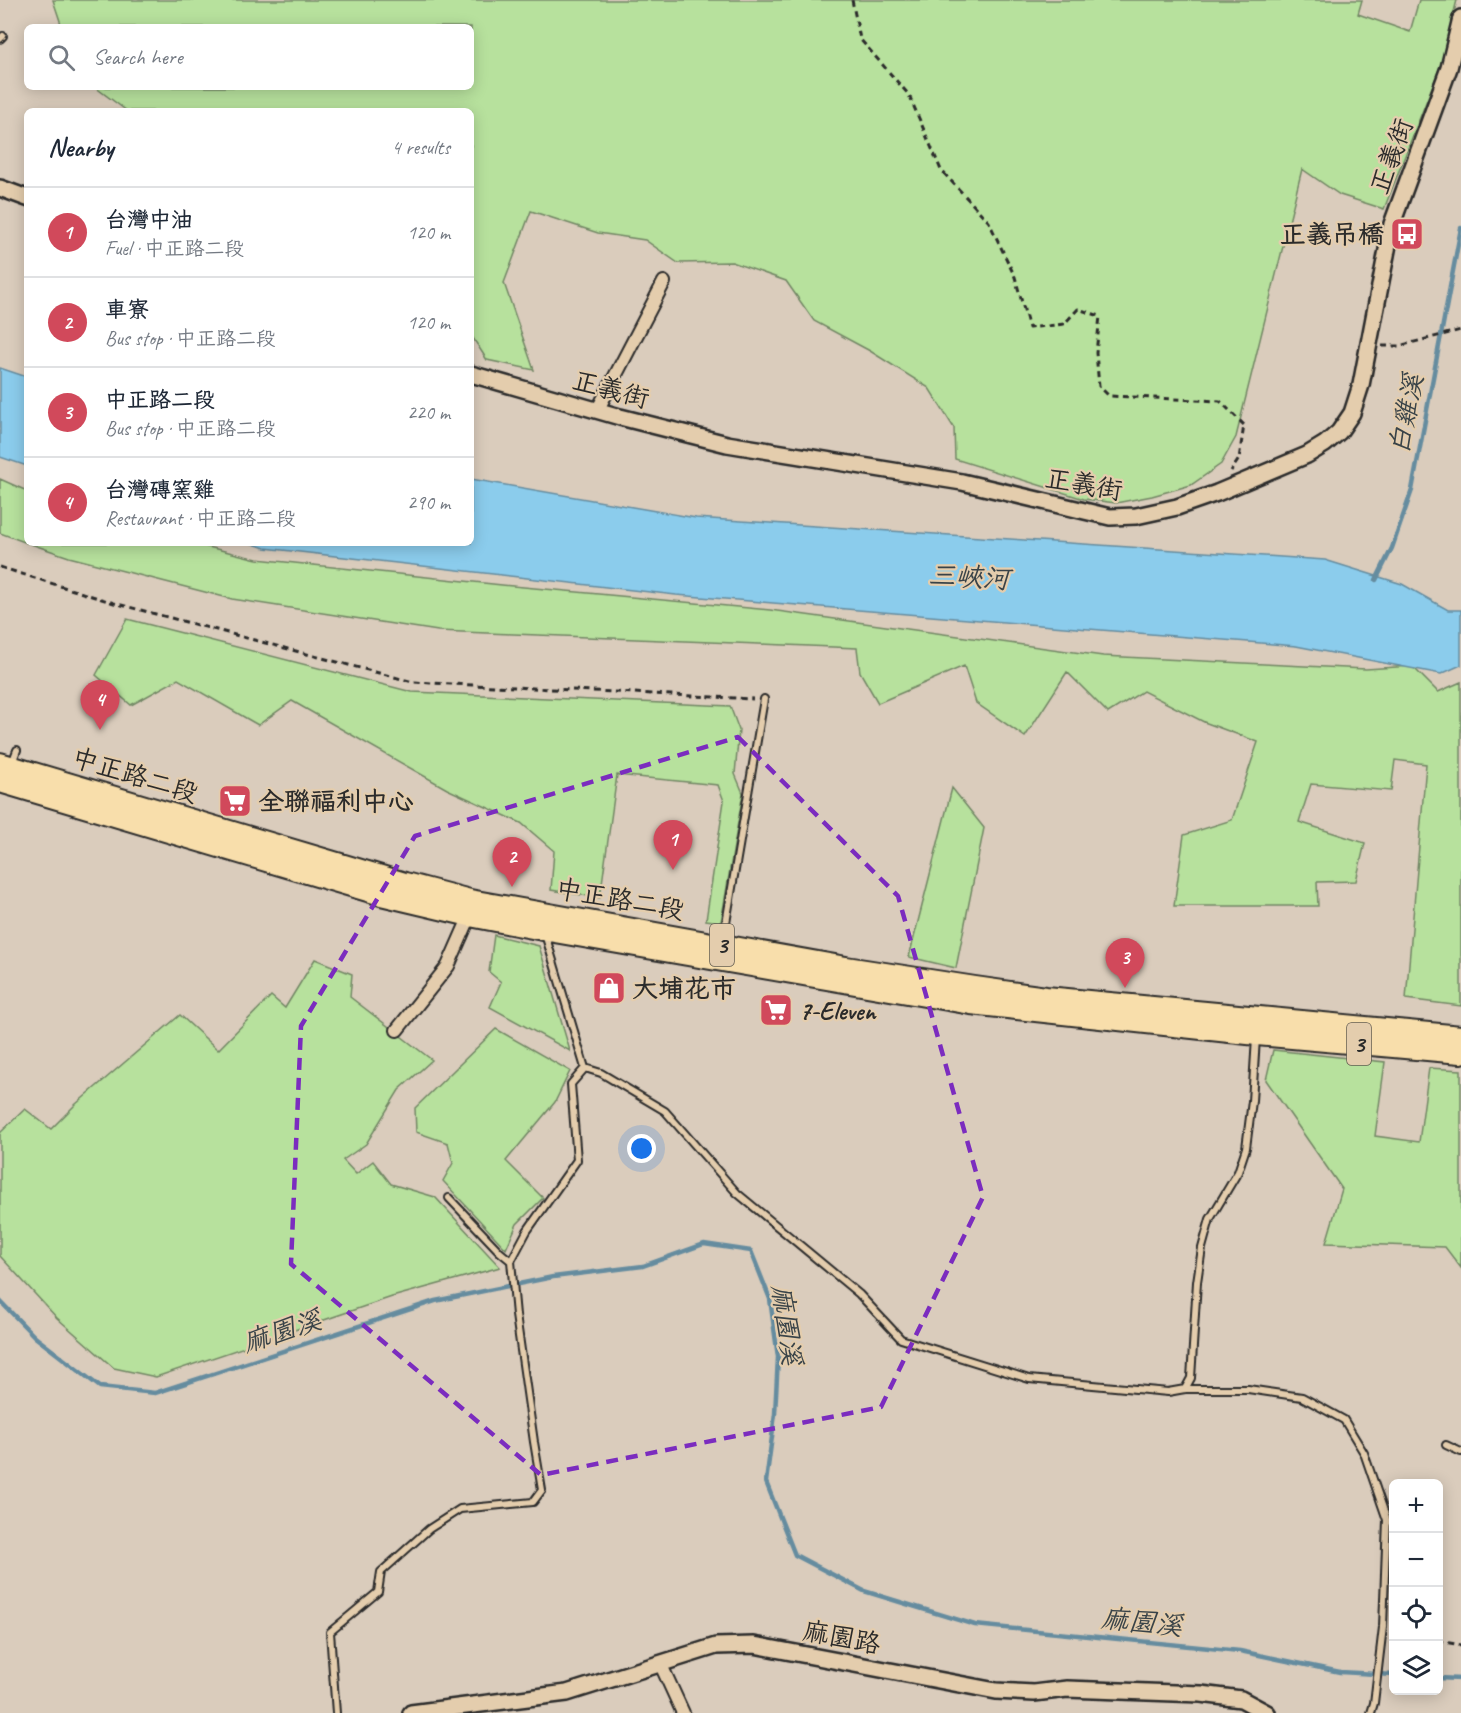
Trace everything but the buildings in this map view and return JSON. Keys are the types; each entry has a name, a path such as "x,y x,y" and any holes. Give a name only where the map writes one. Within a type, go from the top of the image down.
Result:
{"main road":[{"name":"中正路二段","path":"7,765 405,883 470,900 846,967 1046,997 1461,1036"},
{"name":"中正路二段","path":"7,765 381,895 470,916 971,1005 1257,1035 1461,1053"}],"street":[{"name":"正義街","path":"474,375 597,411 727,444 962,482 1110,516 1136,516 1158,512 1217,492 1307,455 1339,432 1352,414 1361,385 1392,224 1455,70 1461,18"},
{"path":"0,188 24,197"},
{"path":"597,411 664,282"},
{"path":"396,1030 448,966 470,916"},
{"name":"麻園路","path":"411,1713 567,1693 716,1646 754,1645 996,1690 1034,1693 1067,1689 1202,1694 1241,1699 1267,1713"},
{"path":"661,1665 683,1713"}],"lane":[{"path":"723,945 764,699"},
{"path":"543,930 585,1068"},
{"path":"1185,1389 1191,1378 1197,1282 1202,1248 1210,1219 1238,1172 1246,1148 1257,1035"},
{"path":"336,1713 330,1632 378,1592 381,1572 429,1529 460,1509 533,1502 543,1490 516,1315 511,1261 527,1231 577,1160 571,1084 585,1068"},
{"path":"585,1068 602,1073 665,1111 737,1193 859,1294 901,1338 1029,1379 1168,1392 1185,1389 1248,1389 1302,1397 1344,1420 1364,1453 1387,1520 1383,1627 1371,1713"},
{"path":"449,1198 511,1261"},
{"path":"1446,1445 1461,1452"}],"path":[{"path":"852,0 860,39 909,95 941,170 990,222 1015,277 1029,328 1064,324 1078,309 1100,316 1096,352 1099,386 1109,396 1220,401 1244,425 1239,459 1217,492"},
{"path":"1399,346 1461,330"},
{"path":"0,567 114,603 413,682 764,699"},
{"path":"1443,1642 1461,1645"}],"highlighted area":[{"path":"738,737 898,896 983,1197 881,1407 541,1475 291,1264 301,1026 415,836"}],"green space":[{"path":"53,0 1362,0 1358,14 1410,32 1419,0 1457,0 1441,64 1384,209 1340,195 1302,169 1236,437 1221,464 1191,485 1116,503 1084,499 955,459 954,428 929,388 870,351 814,321 786,281 732,262 678,263 645,240 598,233 531,211 504,283 534,370 487,360 474,340 474,108 123,108 99,90 474,90 474,24 61,24"},
{"path":"0,479 24,490 24,542 0,533"},
{"path":"37,546 204,546 257,559 770,610 1103,656 1366,669 1412,666 1438,692 1461,682 1461,1006 1406,999 1426,764 1395,760 1391,791 1311,784 1299,822 1365,843 1356,881 1317,882 1318,906 1174,906 1184,835 1232,820 1258,742 1204,722 1143,691 1108,713 1067,672 1025,737 976,703 964,666 878,703 860,672 857,648 438,631 232,599 69,557"},
{"path":"127,619 412,692 730,706 739,730 735,774 743,793 721,922 706,920 724,801 718,785 617,775 600,898 551,890 554,851 521,823 447,789 292,701 258,725 178,679 131,705 96,675"},
{"path":"952,788 984,828 956,968 909,957"},
{"path":"494,935 539,946 570,1051 490,1007 501,982 489,972"},
{"path":"315,959 352,974 350,997 432,1060 399,1090 366,1144 343,1160 356,1174 373,1161 391,1184 435,1197 500,1267 392,1297 156,1377 114,1368 57,1318 0,1256 0,1133 25,1109 51,1129 76,1104 180,1015 218,1050 271,996 285,1008"},
{"path":"496,1029 570,1071 555,1102 506,1161 543,1198 517,1224 506,1249 443,1181 453,1163 448,1143 416,1132 415,1108"},
{"path":"1273,1050 1385,1062 1375,1136 1419,1142 1429,1068 1461,1070 1461,1268 1445,1247 1326,1243 1342,1189 1266,1080"}],"water":[{"path":"0,368 24,376 24,465 0,457"},
{"name":"三峽河","path":"474,480 696,518 1325,560 1402,584 1448,610 1461,610 1461,665 1441,674 1296,646 676,595 259,546 474,546"}],"waterway":[{"name":"白雞溪","path":"1376,580 1392,548 1412,490 1461,228"},
{"name":"麻園溪","path":"0,1301 35,1337 100,1387 155,1393 435,1301 553,1277 643,1266 704,1244 751,1251 770,1299 778,1357 775,1414 766,1482 795,1555 864,1591 975,1625 1240,1651 1340,1672 1389,1675"},
{"name":"麻園溪","path":"1443,1678 1461,1679"}],"place":[{"name":"正義吊橋","path":"1407,234"},
{"name":"台灣磚窯雞","path":"100,730"},
{"name":"全聯福利中心","path":"235,801"},
{"name":"台灣中油","path":"673,870"},
{"name":"車寮","path":"512,887"},
{"name":"大埔花市","path":"609,988"},
{"name":"中正路二段","path":"1125,988"},
{"name":"7-Eleven","path":"776,1010"}]}
